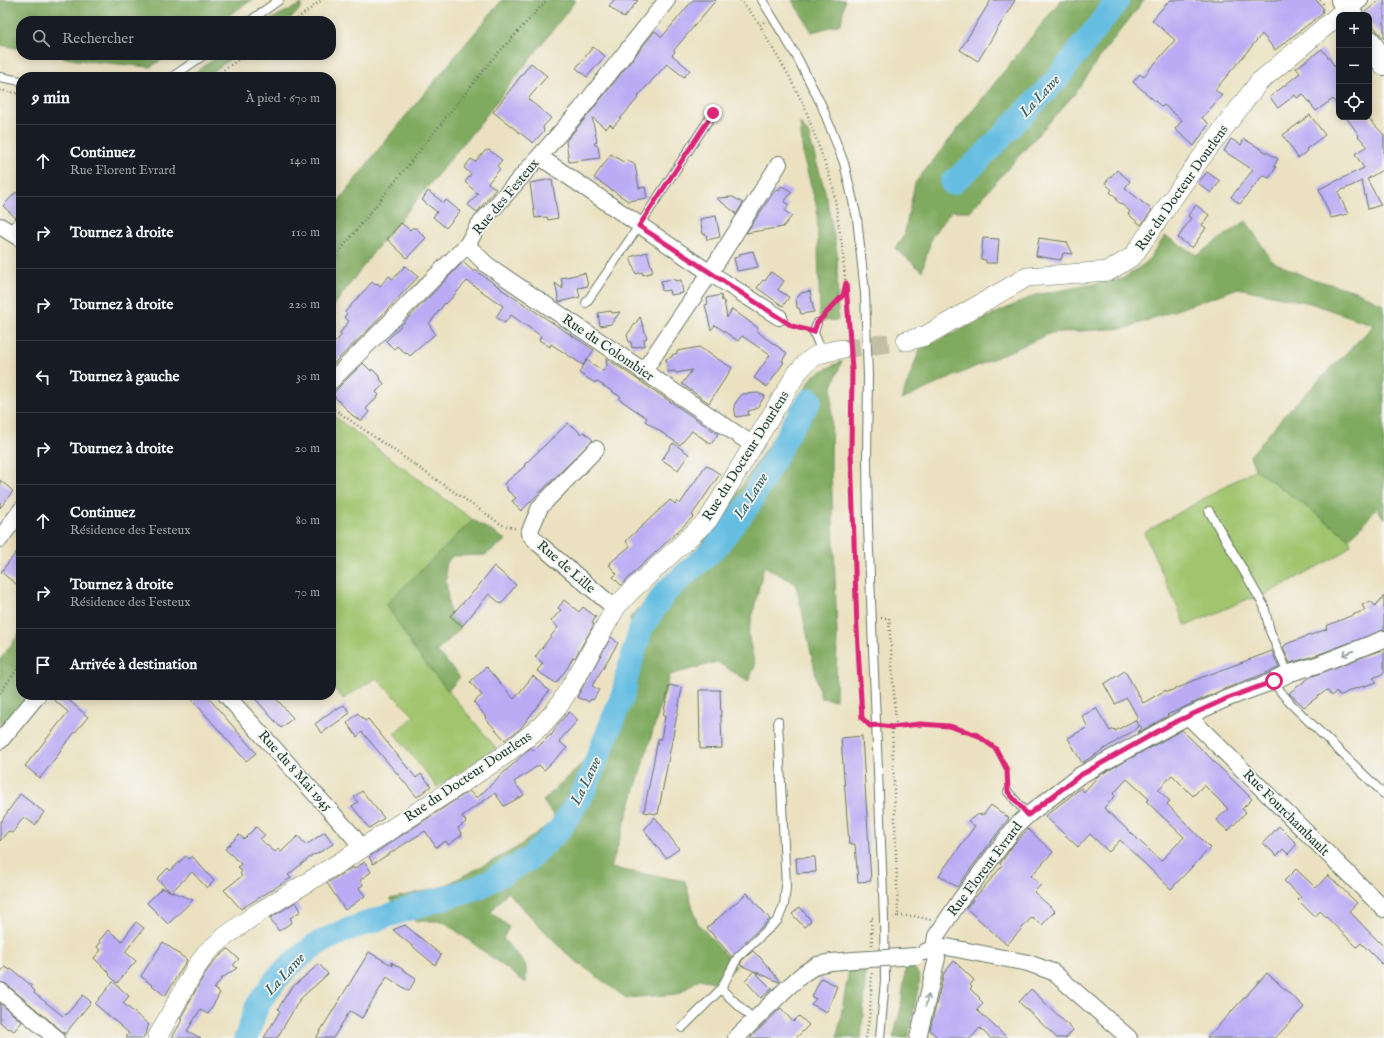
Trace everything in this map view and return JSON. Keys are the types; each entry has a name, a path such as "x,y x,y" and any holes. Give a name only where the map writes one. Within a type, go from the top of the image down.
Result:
{"main road":[{"path":"1372,46 1384,64"}],"street":[{"name":"Rue des Festeux","path":"336,376 467,245 478,226 581,109 667,0"},
{"name":"Rue du Docteur Dourlens","path":"906,341 925,336 1027,277 1109,271 1133,256 1198,162 1259,82 1347,9"},
{"path":"540,157 639,226 779,317"},
{"path":"643,372 710,273 779,164"},
{"name":"Rue du Colombier","path":"467,245 487,265 753,445"},
{"name":"Rue du Docteur Dourlens","path":"157,1038 195,969 206,953 227,935 256,914 350,856 499,759 542,725 558,707 616,607 632,590 708,520 797,373 806,362 822,352 847,347"},
{"name":"Rue de Lille","path":"596,449 540,507 529,533 539,544 609,603 616,607"},
{"path":"0,539 16,517"},
{"name":"Rue Florent Evrard","path":"934,948 936,936 942,927 963,896 1016,826 1079,776 1188,716 1228,698 1274,681 1290,673 1317,665 1384,639"},
{"path":"0,741 34,700"},
{"name":"Rue du 8 Mai 1945","path":"231,700 353,836 361,848"},
{"name":"Rue Fourchambault","path":"1188,716 1384,909"},
{"path":"736,1038 787,988 804,973 817,965 831,962 916,956 934,948 947,946 1028,963 1053,972 1129,1038"},
{"path":"923,1035 937,958 934,948"},
{"path":"0,991 56,1038"}],"lane":[{"path":"257,16 279,0"},
{"path":"762,0 797,57 822,106 844,163 857,218 865,293 868,376 867,458 884,917 885,980 880,1038"},
{"path":"179,72 197,60"},
{"path":"0,77 16,80"},
{"path":"586,303 639,226 713,113"},
{"path":"817,323 814,332 822,352"},
{"path":"1209,511 1264,606 1270,631 1286,669 1290,673"},
{"path":"1274,681 1291,704 1384,794"},
{"path":"682,1028 722,989 738,957 778,920 784,906 786,887 778,721"},
{"path":"1008,792 1028,815"},
{"path":"722,989 754,1020"}],"path":[{"path":"301,16 322,0"},
{"path":"336,256 491,61 547,0"},
{"path":"740,0 760,25 762,32 789,76 805,108 833,186 846,283 856,620 862,718 870,726 876,725 892,727 920,724 949,726 977,735 996,749 1007,770 1008,792"},
{"path":"760,25 766,21"},
{"path":"221,72 238,60"},
{"path":"0,90 16,93"},
{"path":"817,323 843,295 846,283"},
{"path":"779,317 792,326 814,332"},
{"path":"336,410 502,525 529,533"},
{"path":"856,620 889,618 896,726"},
{"path":"0,693 16,671"},
{"path":"892,727 898,916"},
{"path":"872,950 871,918 914,916 932,921 942,927"},
{"path":"866,1038 870,1011 872,966"}],"green space":[{"path":"0,0 252,0 228,16 16,16 16,48 0,45"},
{"path":"502,0 576,0 481,122 373,253 336,302 336,205 385,141"},
{"path":"792,0 845,0 841,24 812,32"},
{"path":"1061,0 1144,0 1099,58 1078,90 970,211 951,211 932,236 922,271 895,248 904,236 915,183"},
{"path":"302,4 293,16 277,16"},
{"path":"77,60 161,60 150,67"},
{"path":"213,60 229,60 212,72 196,72"},
{"path":"800,123 808,133 825,191 837,252 838,320 820,321 817,208 803,156"},
{"path":"1246,221 1272,261 1308,278 1356,291 1384,305 1384,519 1377,507 1362,526 1349,538 1255,469 1250,456 1288,411 1374,325 1310,303 1238,288 1126,328 1051,333 901,400 920,349 1035,295 1122,279 1146,263 1165,236 1197,255"},
{"path":"842,361 832,387 831,467 837,632 836,700 821,698 796,584 764,566 748,634 755,666 748,681 717,662 670,675 611,868 685,881 697,922 736,967 718,983 699,979 679,994 626,998 569,956 507,892 491,912 509,927 503,939 526,965 526,983 443,921 415,921 390,899 442,887 515,849 556,819 543,801 589,757 637,685 630,617 676,573 713,530 814,375"},
{"path":"336,418 473,520 387,604 416,652 496,748 437,787 394,733 414,716 376,678 343,699 336,690"},
{"path":"1255,469 1349,538 1351,544 1341,554 1259,598 1248,599 1186,626 1144,533"},
{"path":"473,520 506,540 485,555 452,556 445,565 449,610 461,628 437,651 460,677 448,691 416,652 386,604"},
{"path":"16,638 16,700 34,700 0,741 0,660"},
{"path":"906,967 916,970 920,979 908,1038 893,1038 900,1012"},
{"path":"865,969 865,993 861,1038 837,1038 849,970"}],"building":[{"path":"614,0 638,0 624,18 609,6"},
{"path":"693,0 716,0 674,50 675,52 672,55 690,70 684,77 667,64 613,127 610,124 606,129 592,117 597,141 594,144 598,146 600,158 569,162 566,141 655,31 662,37"},
{"path":"991,0 1015,0 978,61 960,50"},
{"path":"1170,0 1316,0 1323,8 1322,14 1275,50 1262,34 1215,90 1222,95 1202,118 1209,124 1194,146 1175,129 1182,120 1164,105 1162,107 1133,82 1140,74 1143,77 1175,40 1152,20"},
{"path":"1380,0 1384,0 1384,39 1372,25 1372,12 1365,12"},
{"path":"593,47 605,56 587,77 576,68"},
{"path":"1322,49 1336,68 1336,104 1333,99 1316,111 1303,94 1297,98 1295,95 1278,108 1270,97 1300,73 1296,68"},
{"path":"531,63 547,76 528,99 551,118 543,127 544,131 533,143 493,112"},
{"path":"1310,115 1325,135 1306,149 1307,151 1298,158 1283,135"},
{"path":"1348,120 1370,120 1384,135 1384,169 1367,179 1381,205 1368,209 1362,181 1338,192 1348,214 1331,218 1319,189 1364,168 1355,154 1367,146 1358,136 1359,135"},
{"path":"1231,139 1241,145 1244,139 1278,159 1274,166 1276,167 1269,178 1263,175 1240,204 1231,197 1253,170 1224,151"},
{"path":"489,150 502,160 497,166 500,169 488,183 496,189 477,212 468,205 478,194 465,182 471,174 464,168 471,159 475,162 485,151"},
{"path":"611,154 625,163 628,160 635,165 639,188 645,187 647,198 628,201 594,178"},
{"path":"1117,170 1130,181 1125,188 1152,210 1141,225 1128,214 1130,211 1116,200 1117,198 1110,192 1112,190 1105,183"},
{"path":"1207,172 1220,181 1211,193 1198,183"},
{"path":"552,179 558,218 548,220 547,217 535,218 530,183"},
{"path":"782,186 792,192 784,202 789,205 785,211 792,216 783,227 746,233 776,189 779,190"},
{"path":"428,191 444,203 446,200 460,211 446,228 433,217 437,212 422,200"},
{"path":"16,192 16,218 3,206"},
{"path":"733,197 743,203 736,215 734,213 736,213 716,198"},
{"path":"1196,205 1209,215 1202,225 1206,228 1192,248 1178,238 1191,218 1188,216"},
{"path":"716,216 720,237 707,240 706,234 703,234 700,219"},
{"path":"401,223 410,230 412,228 416,228 426,238 407,258 387,239"},
{"path":"983,238 999,239 997,263 986,263 986,260 981,259"},
{"path":"1039,238 1067,242 1073,254 1063,253 1061,260 1036,256"},
{"path":"753,251 758,267 737,271 734,258 740,256 739,254"},
{"path":"647,252 653,272 643,275 642,272 636,274 630,257"},
{"path":"463,262 474,272 475,270 501,289 594,350 583,365 551,344 550,347 539,340 541,336 511,315 505,323 496,317 503,306 467,281 446,304 445,303 429,324 435,334 410,356 397,346 394,349 386,341"},
{"path":"405,266 418,277 369,329 336,361 336,341 342,335 340,333 349,321 344,317 347,314 345,312 372,282 375,285 377,283 380,286 389,276 393,279"},
{"path":"771,272 784,281 778,290 789,297 783,306 757,288 763,280 765,281"},
{"path":"585,273 588,286 578,288 580,297 559,302 555,283 563,289 561,278"},
{"path":"674,279 675,281 681,280 683,293 670,295 669,290 662,291 661,281"},
{"path":"810,291 814,312 801,314 799,308 797,308 796,299 801,293"},
{"path":"721,295 722,301 724,301 727,318 732,309 758,328 757,331 764,337 787,353 782,361 784,362 767,387 754,378 770,355 742,336 738,341 715,325 711,330 705,305 708,304 707,298"},
{"path":"611,311 612,313 620,312 611,324 600,326 598,313"},
{"path":"640,317 647,338 644,339 645,345 632,348 631,342 629,342 627,335"},
{"path":"699,347 732,368 709,403 682,384 692,370 676,373 675,371 668,372 666,359 672,357 672,355 677,353 677,351"},
{"path":"606,358 718,434 711,444 692,431 680,445 645,421 647,418 619,399 621,397 596,381 595,383 579,373 587,360 603,371 607,365"},
{"path":"363,363 381,378 380,379 384,384 376,392 379,395 366,409 369,412 361,421 352,415 336,398 336,390"},
{"path":"758,393 765,396 756,409 748,411 749,415 736,417 734,405 742,394"},
{"path":"568,423 581,434 584,432 593,440 521,511 512,501 516,498 507,490 508,488 504,484 525,466 524,465"},
{"path":"673,443 689,454 678,470 662,460"},
{"path":"706,465 720,474 692,515 694,516 621,585 613,577 617,574 609,565 611,564 610,563 630,546 626,541 670,500 675,504 677,501 680,504"},
{"path":"0,480 13,491 0,508"},
{"path":"16,552 16,584 1,572"},
{"path":"494,566 516,585 501,604 489,594 462,626 450,616 476,589"},
{"path":"1384,596 1384,630 1314,656 1290,663 1283,647 1286,644 1327,629 1326,626 1365,610 1362,605 1371,601 1375,606"},
{"path":"564,600 579,612 583,607 596,617 592,623 594,624 575,658 573,657 568,667 556,683 537,671 543,663 535,657 558,627 551,621 561,610 558,608"},
{"path":"611,637 618,643 592,686 599,690 593,700 591,699 589,702 577,697"},
{"path":"1384,649 1384,673 1373,678 1377,682 1351,690 1340,696 1336,691 1332,696 1327,690 1304,707 1289,693 1310,677"},
{"path":"1272,651 1279,668 1224,689 1167,715 1168,716 1137,733 1142,728 1135,720 1138,718 1127,698 1115,704 1104,684 1125,671 1143,703 1166,690 1167,692"},
{"path":"486,667 514,699 533,676 549,691 520,729 505,740 485,718 486,717 474,702 482,695 470,682"},
{"path":"669,685 682,688 658,814 644,812 658,739 661,739 665,716 663,716"},
{"path":"699,690 720,690 722,748 700,749"},
{"path":"54,700 69,700 88,717 60,750 61,751 40,778 25,766 68,712"},
{"path":"192,700 210,700 256,753 246,761"},
{"path":"256,700 277,700 293,718 281,728"},
{"path":"344,705 350,713 322,733 315,724 336,708 337,710"},
{"path":"1096,708 1110,731 1114,729 1115,731 1135,720 1139,727 1082,763 1068,738 1088,727 1082,716"},
{"path":"569,712 578,720 559,741 567,748 544,770 539,765 514,782 524,795 504,806 495,793 462,816 466,822 458,828 462,835 448,845 446,841 436,847 425,831 373,864 369,857 469,791 477,798 528,750 531,748 534,751 550,735 551,736 558,724"},
{"path":"358,713 365,721 368,719 416,778 421,774 431,786 417,797 362,732 357,737 347,723"},
{"path":"1182,730 1252,799 1242,809 1246,812 1228,831 1216,820 1228,809 1204,785 1193,796 1172,775 1158,790 1170,801 1167,804 1210,848 1171,889 1120,840 1109,852 1090,834 1078,847 1045,816 1081,788 1084,792 1098,776","holes":["1127,779 1149,799 1146,801 1184,837 1161,861 1104,808 1115,796 1113,794"]},
{"path":"862,736 871,881 858,882 855,844 849,844 841,738"},
{"path":"362,791 384,818 369,828 352,806 358,802 354,797"},
{"path":"20,794 44,812 35,825 24,817 12,833 8,831 0,841 0,823"},
{"path":"991,805 1009,818 957,887 939,875 975,826 968,821 977,815 984,814"},
{"path":"655,817 679,849 666,858 644,830"},
{"path":"1279,826 1297,844 1288,854 1283,849 1277,856 1263,843"},
{"path":"256,827 265,835 260,839 275,852 278,849 281,852 298,836 306,845 325,832 333,844 315,855 314,854 288,875 291,878 241,909 224,890 242,876 240,874 242,871 238,867 241,864 225,849 239,835 244,839"},
{"path":"1028,829 1053,852 1031,876 1041,885 1034,892 1055,911 1042,925 1032,917 1007,945 966,908 1002,866 1000,864 1014,844"},
{"path":"186,856 189,859 192,856 214,881 207,888 192,872 171,892 157,879 168,868 170,871"},
{"path":"815,857 816,872 797,873 796,858"},
{"path":"365,862 371,872 360,880 363,885 359,888 365,896 345,910 327,883 353,867 354,869"},
{"path":"1296,869 1316,888 1328,875 1357,903 1349,911 1384,947 1384,966 1361,943 1357,947 1320,911 1315,917 1298,900 1301,897 1284,881"},
{"path":"162,888 193,900 168,924 147,903"},
{"path":"747,893 770,919 745,942 746,943 732,957 707,928"},
{"path":"296,902 301,911 290,918 292,922 279,931 270,918"},
{"path":"800,907 811,921 804,927 792,914"},
{"path":"136,922 144,928 125,952 136,961 117,983 94,958 101,950 97,947 101,942 99,941 108,930 122,941"},
{"path":"405,925 441,955 435,965 393,930"},
{"path":"163,942 187,960 165,996 141,976"},
{"path":"228,949 239,959 233,965 237,968 222,978 214,989 220,993 208,1014 200,1010 187,1031 201,1038 172,1038 182,1020 180,1019 204,975 215,960"},
{"path":"753,951 780,981 779,982 740,965 742,960"},
{"path":"369,952 393,966 391,962 416,978 409,991 387,977 362,1018 350,1011 333,1038 316,1038"},
{"path":"954,961 974,980 970,985 972,987 970,989 980,998 979,999 983,1003 977,1010 1007,1038 990,1038 980,1028 971,1038 938,1038 930,1030 944,973"},
{"path":"319,964 328,974 300,999 277,1038 264,1038 280,1011 278,1009 290,989"},
{"path":"5,967 10,970 11,969 32,986 31,987 35,991 34,993 63,1016 65,1014 66,1015 83,995 91,1002 65,1034 6,984 0,982 0,973"},
{"path":"754,971 772,989 761,998 745,980"},
{"path":"1267,973 1304,1007 1275,1038 1207,1038"},
{"path":"821,978 837,986 827,1012 811,1004 816,999 812,997"},
{"path":"113,982 129,996 123,1003 149,1025 143,1038 126,1038 129,1033 95,1004"},
{"path":"1031,989 1073,1030 1066,1038 1057,1038 1019,1002"},
{"path":"0,1003 22,1022 14,1031 10,1028 8,1029 0,1022"},
{"path":"781,1008 793,1022 799,1016 809,1025 796,1038 750,1038"}],"waterway":[{"name":"La Lawe","path":"952,183 979,160 1056,80 1118,0"},
{"name":"La Lawe","path":"246,1038 257,1006 275,980 289,966 315,945 344,931 479,887 529,859 560,829 584,791 624,692 627,675 641,628 666,591 714,549 750,503 792,427 810,400"}],"tunnel":[{"path":"841,349 906,341"}],"route":[{"path":"713,113 639,226 792,326 814,332 817,323 843,295 846,283 852,370 851,452 857,629 862,718 866,723 870,726 876,725 892,727 920,724 949,726 977,735 996,749 1007,770 1008,792 1028,815 1079,776 1169,725 1228,698 1274,681"}]}
